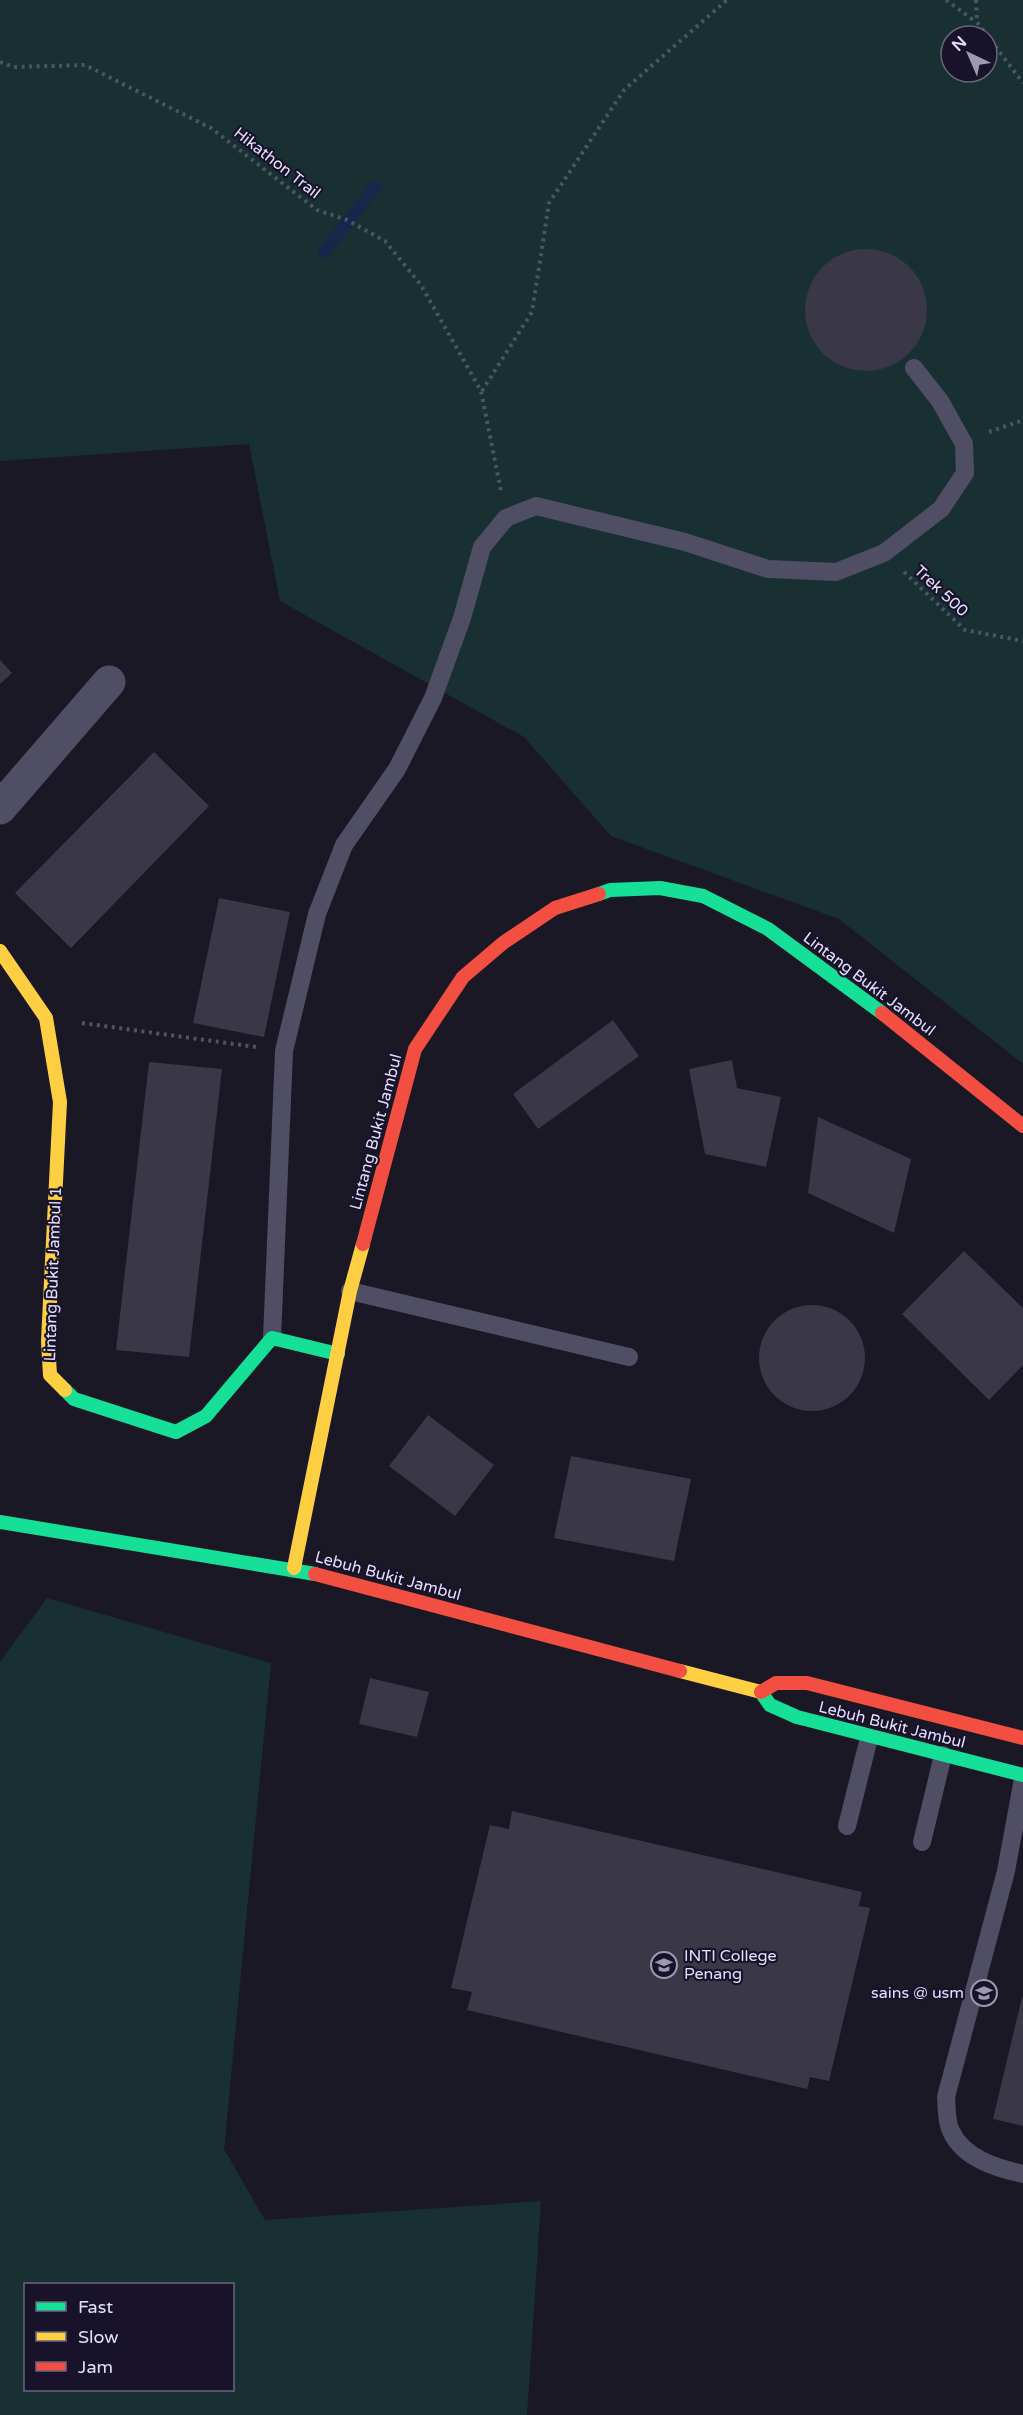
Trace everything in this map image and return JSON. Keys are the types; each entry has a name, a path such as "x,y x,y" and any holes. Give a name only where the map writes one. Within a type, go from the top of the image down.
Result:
{"street":[{"path":"0,808 109,682"},
{"name":"Lintang Bukit Jambul","path":"294,1568 350,1291 415,1049 434,1017 463,977 503,943 555,908 610,890 660,888 703,896 768,929 858,993 1023,1126"},
{"name":"Lintang Bukit Jambul 1","path":"0,951 46,1018 60,1102 48,1341 50,1375 74,1399 176,1432 206,1416 272,1338"},
{"path":"272,1338 338,1354"},
{"name":"Lebuh Bukit Jambul","path":"0,1522 294,1568 761,1692 770,1705 797,1717 869,1738 1023,1777"},
{"name":"Lebuh Bukit Jambul","path":"761,1692 776,1683 807,1683 1023,1738"}],"lane":[{"path":"272,1338 284,1051 316,914 344,845 397,769 433,698 462,618 482,547 507,518 536,506 686,542 768,569 836,572 884,553 941,509 965,473 964,444 940,401 914,368"},
{"path":"350,1291 629,1357"},
{"path":"847,1826 869,1738"},
{"path":"922,1842 943,1755"},
{"path":"1023,1777 1015,1873 946,2097 950,2130 970,2154 1000,2169 1023,2174"}],"path":[{"path":"482,391 531,312 549,203 624,90 727,0"},
{"path":"946,0 977,22 1023,83"},
{"path":"976,0 977,22"},
{"name":"Hikathon Trail","path":"0,62 14,67 85,65 211,128 317,210 347,220 385,241 421,285 482,391 507,518"},
{"path":"964,444 1023,420"},
{"name":"Trek 500","path":"884,553 965,630 1023,641"},
{"path":"46,1018 284,1051"}],"green space":[{"path":"0,0 1023,0 1023,1064 839,919 611,836 524,737 280,601 249,444 0,461"},
{"path":"47,1598 271,1663 224,2149 265,2220 541,2201 527,2415 0,2415 0,1662"}],"building":[{"path":"866,249 889,254 909,267 922,287 927,310 922,333 909,353 889,366 866,371 843,366 823,353 810,333 805,310 810,287 823,267 843,254"},
{"path":"0,660 12,673 0,684"},
{"path":"154,752 209,806 71,948 15,893"},
{"path":"219,898 290,912 264,1037 193,1023"},
{"path":"613,1020 639,1056 538,1129 513,1094"},
{"path":"732,1060 737,1088 781,1097 766,1167 705,1154 689,1069"},
{"path":"149,1062 222,1069 189,1357 116,1350"},
{"path":"818,1117 911,1159 894,1233 808,1193"},
{"path":"964,1251 1023,1308 1023,1365 989,1400 902,1314"},
{"path":"812,1305 832,1309 850,1320 861,1338 865,1358 861,1378 850,1396 832,1407 812,1411 792,1407 774,1396 763,1378 759,1358 763,1338 774,1320 792,1309"},
{"path":"428,1415 494,1465 455,1516 389,1466"},
{"path":"571,1456 691,1479 674,1561 554,1538"},
{"path":"370,1678 429,1692 417,1737 359,1724"},
{"path":"512,1811 862,1892 859,1906 870,1908 829,2081 810,2077 807,2089 467,2010 472,1992 451,1988 490,1825 509,1829"},
{"path":"1023,1998 1023,2126 993,2119"}],"waterway":[{"path":"324,252 375,187"}],"traffic: fast":[{"path":"599,894 610,890 660,888 703,896 768,929 882,1013"},
{"path":"65,1390 74,1399 176,1432 206,1416 272,1338 338,1354"},
{"path":"0,1522 315,1574"},
{"path":"761,1692 770,1705 797,1717 1023,1775"}],"traffic: slow":[{"path":"0,951 46,1018 60,1102 48,1341 50,1375 65,1390"},
{"path":"294,1568 350,1291 363,1244"},
{"path":"680,1671 761,1692"}],"traffic: jam":[{"path":"363,1244 415,1049 463,977 503,943 555,908 599,894"},
{"path":"882,1013 1023,1126"},
{"path":"315,1574 680,1671"},
{"path":"761,1692 776,1683 807,1683 1023,1738"}],"place":[{"name":"INTI College Penang","path":"664,1965"},
{"name":"sains @ usm","path":"984,1993"}]}
